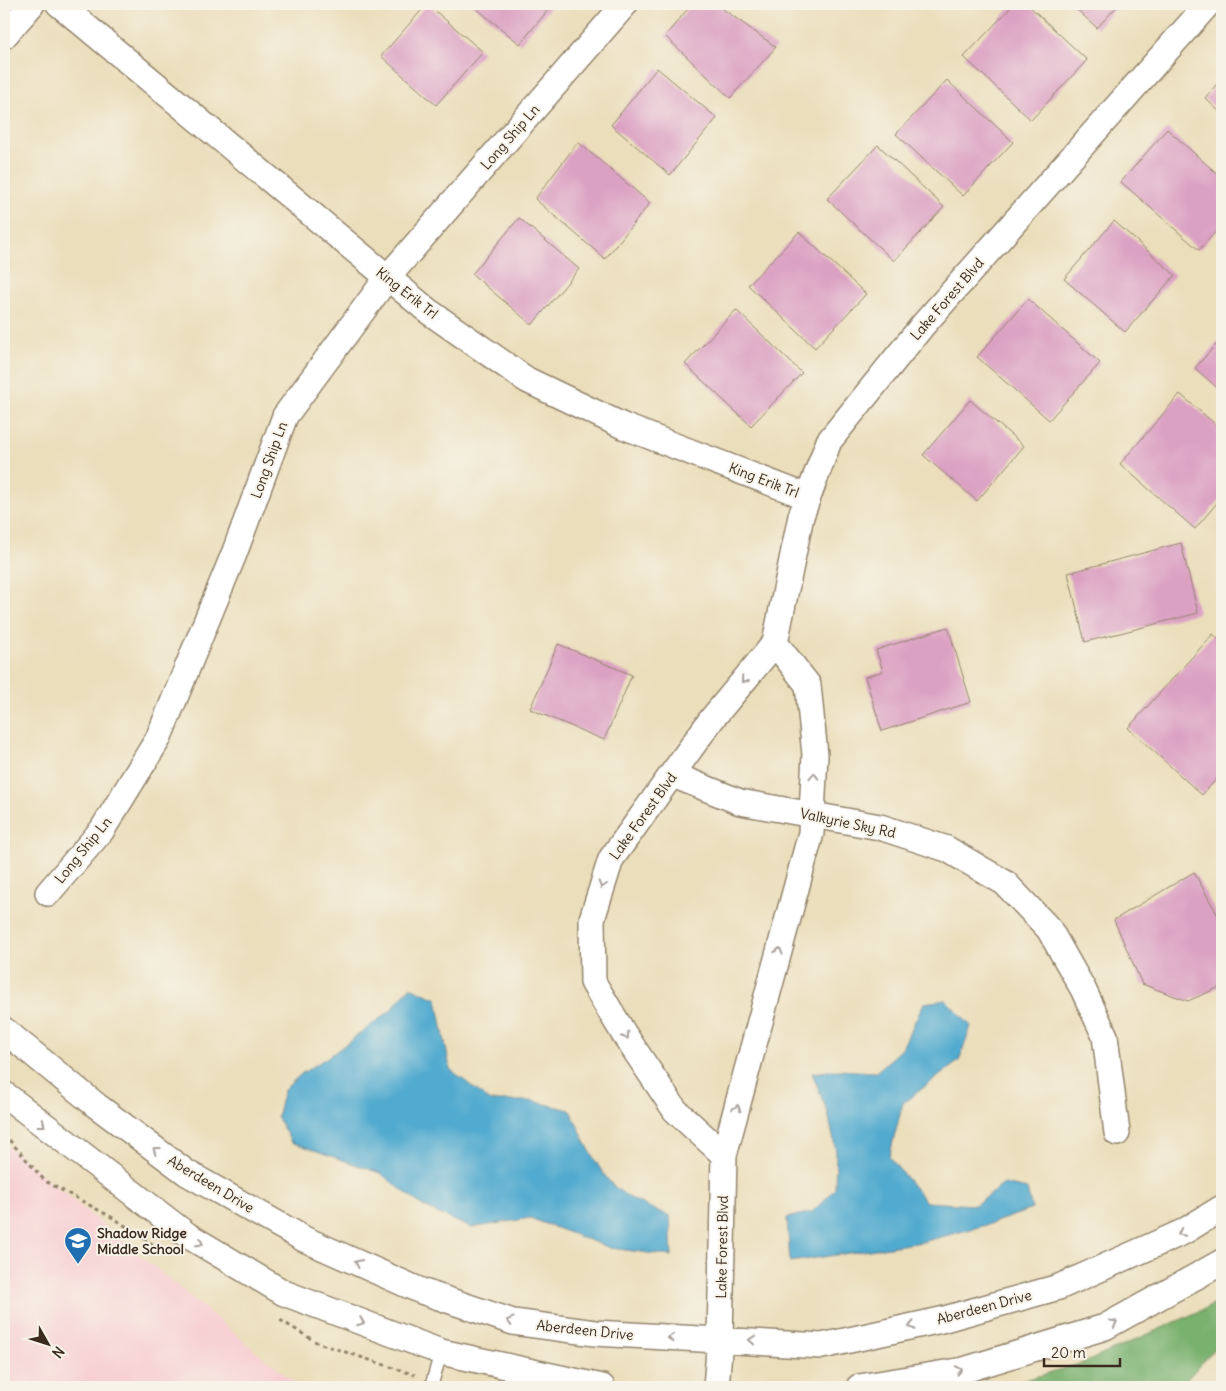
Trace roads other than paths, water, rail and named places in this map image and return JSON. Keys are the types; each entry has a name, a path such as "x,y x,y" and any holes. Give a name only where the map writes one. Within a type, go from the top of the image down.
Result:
{"street":[{"path":"4,36 32,4"},
{"name":"King Erik Trl","path":"59,4 428,311 527,380 623,426 808,497"},
{"name":"Long Ship Ln","path":"48,893 102,830 158,739 234,554 285,416 387,278 625,4"},
{"name":"Lake Forest Blvd","path":"724,1155 675,1110 624,1034 593,982 592,919 611,859 711,720 775,642 802,516 829,441 923,325 1208,4"},
{"name":"Lake Forest Blvd","path":"716,1387 720,1339 724,1155 811,833 815,754 808,686 775,642"},
{"name":"Valkyrie Sky Rd","path":"673,775 740,802 880,827 948,849 1005,883 1049,929 1105,1036 1117,1133"},
{"name":"Aberdeen Drive","path":"4,1030 97,1106 187,1172 304,1239 421,1291 513,1322 596,1333 822,1346 941,1320 1059,1287 1183,1232 1222,1208"},
{"path":"4,1094 187,1235 284,1293 441,1352 602,1387"},
{"path":"859,1387 964,1370 1105,1327 1222,1262"}],"lane":[{"path":"431,1387 441,1352"}],"water":[{"path":"410,987 437,999 450,1069 490,1101 533,1101 570,1110 590,1151 608,1180 615,1187 641,1204 670,1216 672,1256 610,1248 530,1218 471,1228 424,1207 380,1173 291,1142 277,1117 284,1090 301,1074 334,1053 390,1011"},
{"path":"946,1000 971,1026 959,1061 903,1103 889,1157 926,1202 975,1205 1004,1184 1027,1189 1032,1209 990,1224 922,1242 790,1262 787,1218 812,1212 835,1189 836,1151 828,1113 812,1073 837,1070 876,1072 901,1050 924,1003"}],"place":[{"name":"Shadow Ridge Middle School","path":"78,1265"}]}
